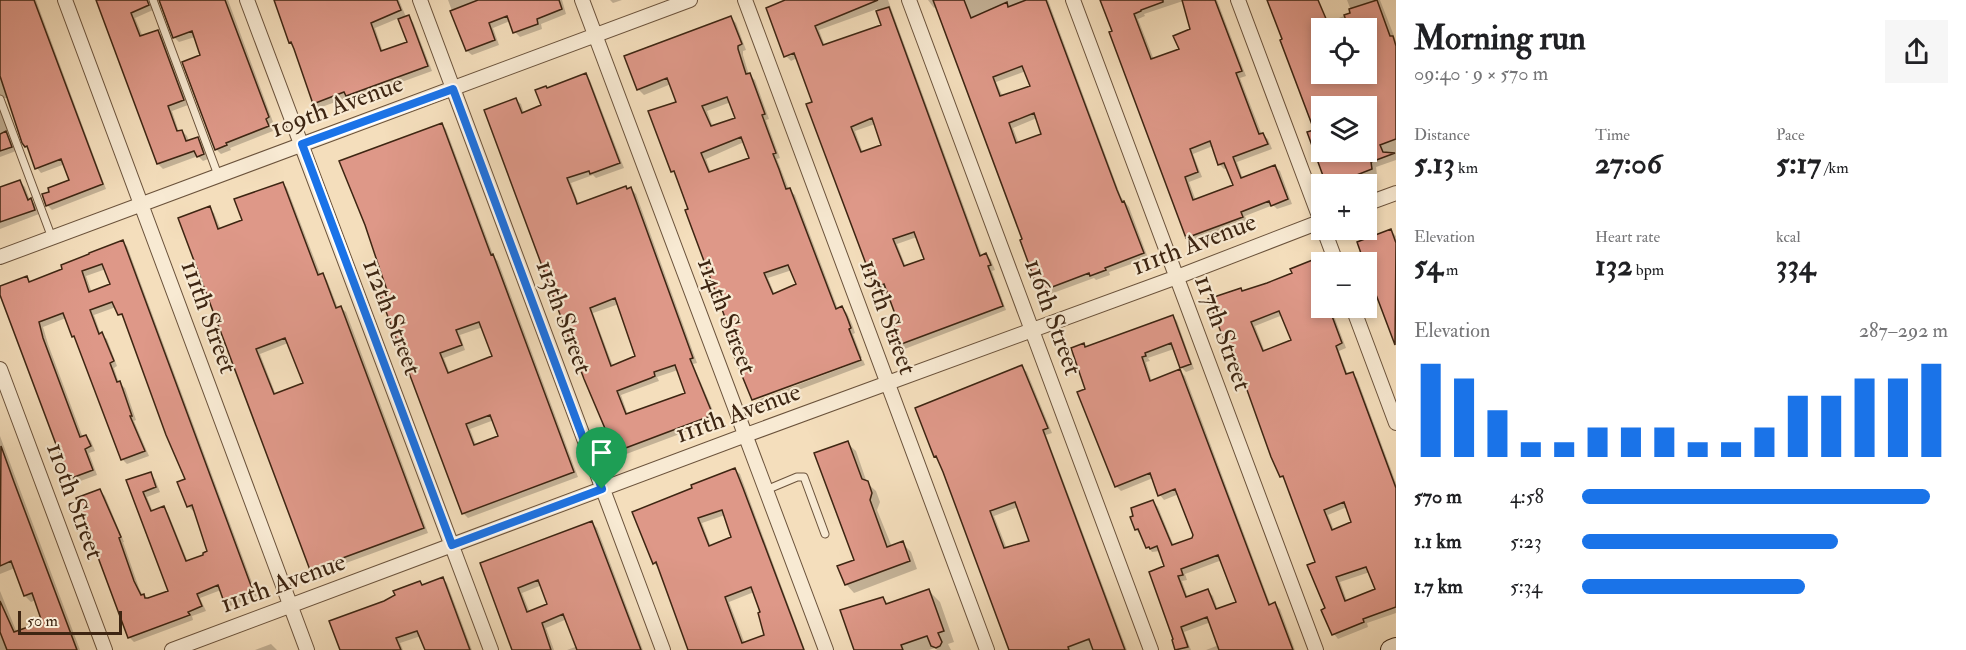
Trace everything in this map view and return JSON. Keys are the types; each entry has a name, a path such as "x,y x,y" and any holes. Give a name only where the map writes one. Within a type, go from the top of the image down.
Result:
{"main road":[{"path":"1391,650 1396,648"}],"street":[{"name":"111th Street","path":"65,0 308,650"},
{"name":"112th Street","path":"248,0 491,650"},
{"name":"113th Street","path":"420,0 663,650"},
{"name":"114th Street","path":"582,0 826,650"},
{"name":"109th Avenue","path":"0,257 690,0"},
{"name":"115th Street","path":"745,0 987,650"},
{"name":"116th Street","path":"909,0 1151,650"},
{"name":"117th Street","path":"1073,0 1316,650"},
{"path":"1238,0 1311,195"},
{"path":"1377,200 1396,193"},
{"name":"111th Avenue","path":"171,650 746,435 1311,228"},
{"path":"1357,318 1396,423"},
{"name":"110th Street","path":"0,369 105,650"}],"lane":[{"path":"153,0 218,176"},
{"path":"0,99 52,238"},
{"path":"766,490 797,477 804,477 825,534"}],"building":[{"path":"0,0 34,0 103,184 46,206 42,194 49,192 48,188 69,180 61,159 35,169 27,146 25,147 22,143 0,76"},
{"path":"96,0 147,0 149,5 131,13 140,36 158,30 184,100 168,106 177,131 182,130 186,141 198,137 204,154 197,157 194,151 157,164"},
{"path":"159,0 225,0 269,117 266,119 269,126 226,143 227,145 215,150 182,62 200,55 192,31 173,38"},
{"path":"274,0 397,0 401,10 371,23 381,51 407,42 398,19 409,15 428,66 346,96 344,92 313,104"},
{"path":"478,0 559,0 562,9 537,19 538,24 513,33 507,16 489,23 495,40 466,51 450,11"},
{"path":"785,0 878,0 815,26 823,45 881,25 876,11 889,7 980,256 986,253 991,265 988,266 1003,306 896,346 890,330 895,328 891,316 895,314 884,284 875,288 806,104 812,102 794,53 784,57 766,8","holes":["872,118 881,145 861,152 851,127","914,232 924,259 904,266 893,239"]},
{"path":"933,0 964,0 971,18 1007,2 1008,7 1026,0 1046,0 1117,190 1122,202 1124,201 1144,253 1090,276 1089,273 1039,292 1020,240 1022,239","holes":["1022,66 1030,86 1000,96 993,77","1034,113 1041,134 1016,143 1009,123"]},
{"path":"1100,0 1163,0 1163,2 1134,14 1151,59 1179,49 1173,36 1190,29 1182,0 1215,0 1242,71 1236,73 1259,134 1263,133 1268,144 1233,157 1241,178 1275,165 1288,199 1271,206 1269,201 1241,212 1243,217 1186,238 1109,32 1112,31","holes":["1210,141 1218,165 1224,163 1233,185 1193,200 1185,177 1198,172 1190,149"]},
{"path":"1267,0 1318,0 1326,18 1311,18 1311,84 1377,84 1377,18 1345,18 1344,15 1350,13 1349,9 1377,0 1396,46 1396,139 1380,145 1383,152 1395,153 1377,160 1377,96 1311,96 1311,122 1280,40 1282,39"},
{"path":"731,16 742,44 738,46 738,49 746,74 750,73 765,114 762,115 786,189 790,188 836,309 842,306 847,317 851,328 849,329 861,360 752,400 731,349 736,347 685,210 688,209 648,111 676,102 667,78 637,90 624,56","holes":["727,97 735,118 711,126 702,106","741,137 749,158 709,172 701,153","788,265 796,284 773,294 764,273"]},
{"path":"586,73 620,163 590,174 589,171 567,178 577,204 626,186 627,189 631,187 693,358 690,359 713,415 615,452 584,379 484,110 516,98 522,113 541,105 535,90 546,86 547,88","holes":["615,298 635,356 611,366 590,308","675,365 685,393 626,414 617,391 655,376 654,372"]},
{"path":"442,123 574,472 462,514 379,293 387,290 365,225 339,161","holes":["479,322 492,356 448,373 440,353 462,345 456,330","490,415 498,436 474,445 466,424"]},
{"path":"6,131 12,147 0,151 0,134"},
{"path":"1311,131 1311,143 1307,132"},
{"path":"1318,162 1371,162 1372,169 1359,174 1322,174"},
{"path":"20,180 35,210 0,222 0,187"},
{"path":"283,182 318,275 323,273 336,308 341,306 424,528 310,570 178,218 210,206 218,229 242,220 234,199","holes":["285,338 303,383 274,394 256,349"]},
{"path":"1391,229 1396,243 1395,345 1377,297 1377,252 1360,252 1357,242 1377,240 1377,234"},
{"path":"123,240 253,591 224,602 218,585 197,594 202,606 188,612 190,615 128,638 76,498 100,489 121,537 119,538 134,581 141,595 144,594 145,598 148,598 168,591 126,480 151,472 156,487 143,492 151,511 164,506 186,561 203,555 207,551 192,505 187,507 177,482 185,479 166,435 122,314 118,315 112,302 90,310 99,334 102,332 114,361 110,363 117,382 120,381 132,416 130,416 145,451 121,460 63,313 39,322 80,437 86,435 91,446 85,449 93,470 69,479 0,295 0,286 27,276 29,282 62,269 61,265","holes":["102,264 110,284 89,292 82,271"]},
{"path":"1311,261 1311,318 1333,318 1342,343 1336,346 1346,374 1353,372 1396,488 1396,607 1363,619 1364,622 1332,635 1321,610 1325,608 1307,565 1315,562 1283,476 1280,477 1271,457 1232,348 1228,350 1208,299 1241,288 1242,291 1292,273 1290,269","holes":["1279,311 1291,340 1263,351 1251,322","1344,502 1351,522 1332,530 1324,510","1366,567 1375,589 1345,601 1336,577"]},
{"path":"1173,315 1191,364 1180,368 1171,343 1145,353 1146,356 1142,357 1150,381 1180,369 1269,605 1275,602 1293,650 1219,650 1207,617 1181,627 1188,647 1175,650 1149,572 1164,566 1157,546 1146,548 1138,529 1135,530 1130,517 1133,516 1131,508 1153,500 1172,545 1192,538 1193,535 1175,489 1158,496 1150,473 1115,487 1077,392 1085,389 1071,348 1084,343 1085,347","holes":["1218,555 1236,602 1216,609 1208,589 1186,597 1178,576 1183,575 1181,569"]},
{"path":"1022,365 1048,428 1043,430 1125,650 1093,650 1089,639 1068,647 1069,650 1009,650 943,472 936,456 934,457 915,408","holes":["1015,502 1029,541 1004,548 990,511"]},
{"path":"848,441 862,479 868,481 872,493 870,500 887,547 903,541 910,561 845,585 837,566 854,560 814,453"},
{"path":"1,446 77,650 7,650 0,632 0,601 14,632 42,622 32,593 24,596 11,561 0,566"},
{"path":"735,468 804,650 688,650 656,562 653,564 632,512 692,488 691,485","holes":["722,510 731,537 709,546 698,518","751,587 760,612 758,613 764,635 742,643 725,597"]},
{"path":"592,521 641,650 577,650 563,614 542,623 551,650 512,650 480,563","holes":["538,580 547,604 527,612 518,588"]},
{"path":"443,577 470,650 425,650 417,631 396,638 401,650 340,650 329,621 384,601 395,595 393,591 420,581 422,585"},
{"path":"929,589 944,631 938,633 942,642 940,646 936,648 931,646 927,636 901,645 903,650 854,650 840,610 883,597 886,604"}],"route":[{"path":"453,89 602,489 452,545 302,144 453,89"}]}
